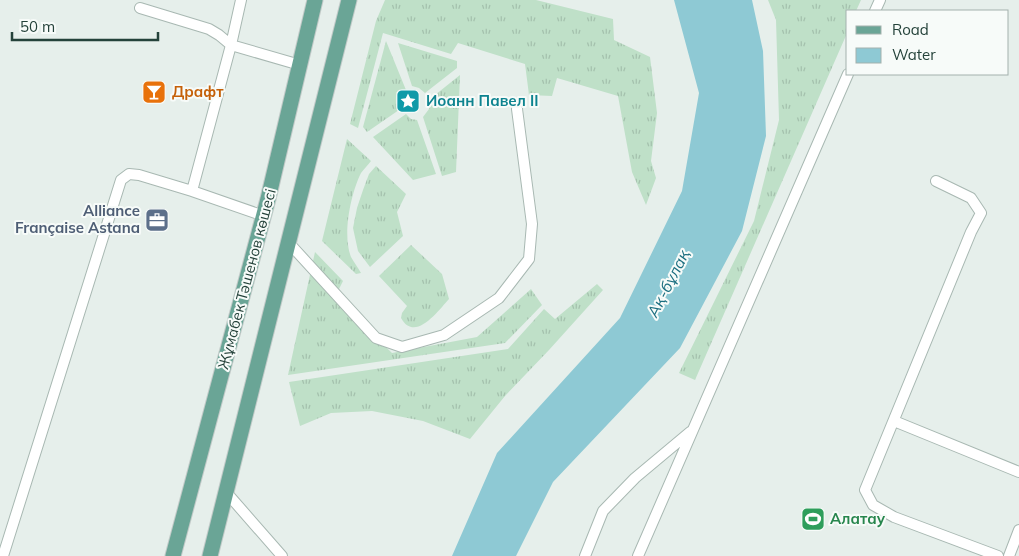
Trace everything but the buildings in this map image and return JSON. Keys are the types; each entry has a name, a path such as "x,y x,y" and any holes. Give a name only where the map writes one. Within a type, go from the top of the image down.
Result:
{"main road":[{"name":"Жұмабек Тәшенов көшесі","path":"172,556 264,216 315,0"},
{"name":"Жұмабек Тәшенов көшесі","path":"210,556 349,0"}],"lane":[{"path":"192,191 241,0"},
{"path":"140,8 209,29 231,45 300,65"},
{"path":"638,556 848,75"},
{"path":"288,242 376,338 402,348 444,335 500,298 529,259 532,224 517,109"},
{"path":"3,556 121,180 129,174 139,175 264,216"},
{"path":"936,181 971,198 981,213 971,232 865,490 873,505 894,517 998,556"},
{"path":"894,421 1019,472"},
{"path":"585,556 603,511 635,478 693,430"},
{"path":"226,492 282,556"},
{"path":"1009,556 1019,530"}],"green space":[{"path":"385,0 536,0 613,19 614,40 650,57 657,113 651,161 656,178 646,205 632,172 618,96 557,78 552,96 529,95 525,64 458,43 451,54 383,33 358,128 350,124 376,21"},
{"path":"768,0 861,0 856,10 846,10 846,36 695,380 679,373 754,221 779,120 776,20"},
{"path":"386,41 406,90 399,100 399,110 367,132 363,127"},
{"path":"398,43 457,61 457,68 425,93 419,88 412,86"},
{"path":"460,75 456,172 442,176 423,117 429,109 430,99"},
{"path":"406,114 411,119 417,120 436,174 413,180 373,137"},
{"path":"347,139 371,161 357,181 349,214 348,248 361,273 356,274 322,241"},
{"path":"376,166 406,194 397,212 403,236 370,267 358,251 353,228 363,190 369,174"},
{"path":"411,245 442,274 449,299 433,317 419,326 413,327 407,325 401,318 407,306 379,276"},
{"path":"315,252 343,281 335,297 392,353 477,337 531,289 542,305 505,343 288,375"},
{"path":"597,284 603,290 505,396 470,439 423,421 372,411 331,413 300,426 289,382 508,349 544,309 555,319"}],"water":[{"name":"Ақ-бұлақ","path":"674,0 752,0 763,51 766,136 742,231 680,348 553,482 516,556 452,556 497,453 620,318 682,191 699,93"}],"place":[{"name":"Драфт","path":"154,92"},
{"name":"Иоанн Павел II","path":"408,101"},
{"name":"Alliance Française Astana","path":"157,220"},
{"name":"Алатау","path":"813,519"}]}
